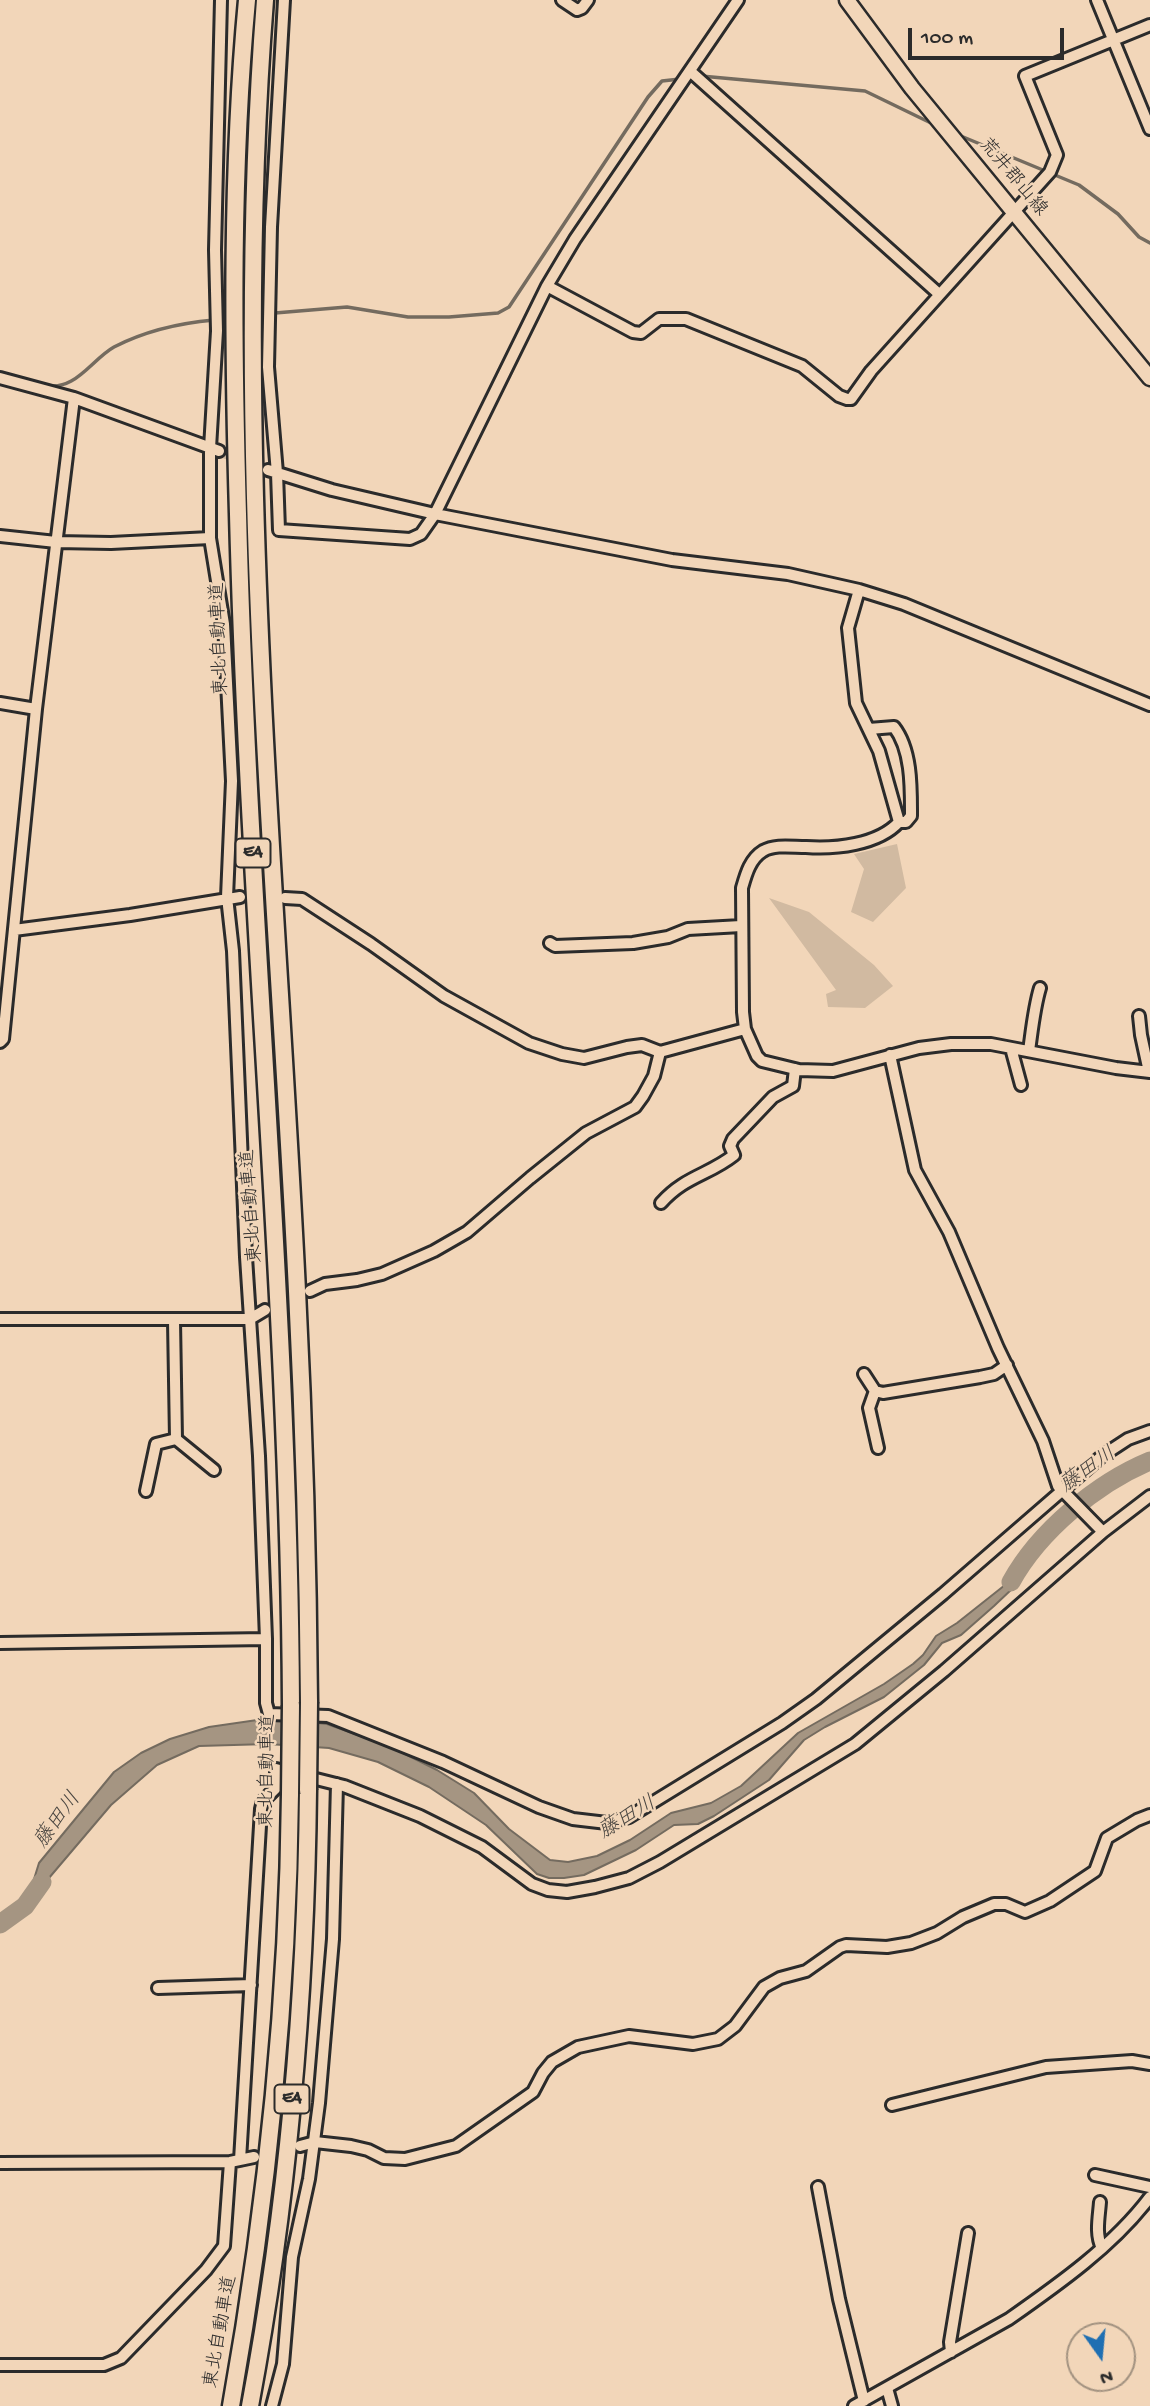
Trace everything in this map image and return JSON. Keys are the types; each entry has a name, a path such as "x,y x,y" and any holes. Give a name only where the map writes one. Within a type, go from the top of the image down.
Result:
{"highway":[{"name":"東北自動車道","path":"231,2406 254,2275 272,2116 287,1896 291,1705 280,1303 250,803 239,554 235,361 236,244 247,0"},
{"name":"東北自動車道","path":"250,2406 271,2277 291,2115 300,1997 309,1702 306,1511 297,1289 265,764 257,579 252,363 253,257 256,144 265,0"}],"main road":[{"name":"荒井郡山線","path":"847,0 912,88 1015,210 1150,378"}],"street":[{"path":"221,0 215,250 218,331 210,538 224,624 232,781 227,897 233,951 250,1319 260,1469 266,1703 269,1714 328,1716 443,1762 539,1807 573,1819 618,1821 629,1817 752,1742 816,1699 943,1594 1102,1456 1128,1439 1150,1432"},
{"path":"285,0 271,227 268,355 272,472 279,530 410,539 421,534 435,514 547,286 575,239 690,71 733,2"},
{"path":"562,0 576,10 582,8 588,0"},
{"path":"1097,0 1150,129"},
{"path":"547,286 633,332 641,333 659,319 686,318 802,366 847,399 851,399 871,371 1050,172 1057,155 1025,76 1150,25"},
{"path":"690,71 939,294"},
{"path":"0,378 74,398 215,449"},
{"path":"0,1042 3,1039 36,709 74,398"},
{"path":"272,472 332,490 435,514 672,560 788,573 859,590 904,604 1150,705"},
{"path":"0,536 56,542 111,543 210,538"},
{"path":"859,590 848,628 856,703 880,751 899,822"},
{"path":"0,703 36,709"},
{"path":"869,729 888,726 895,729 907,759 911,816 906,822 899,822 886,832 850,845 773,847 763,851 747,871 741,888 745,1029 757,1056 762,1061 795,1069 833,1071 890,1055 951,1044 990,1044 1150,1072 1139,1016"},
{"path":"14,930 240,897"},
{"path":"285,898 302,899 444,996 529,1043 562,1054 584,1058 642,1045 660,1052 745,1029"},
{"path":"550,943 555,946 633,943 668,937 688,929 741,926"},
{"path":"1029,1051 1035,1004 1040,988"},
{"path":"1012,1048 1021,1085"},
{"path":"310,1291 325,1284 382,1274 408,1264 467,1233 586,1133 635,1107 654,1076 660,1052"},
{"path":"890,1055 915,1170 949,1232 1043,1441 1058,1486 1100,1529"},
{"path":"661,1203 672,1190 734,1155 730,1146 733,1139 773,1097 793,1086 795,1069"},
{"path":"0,1319 250,1319 265,1310"},
{"path":"174,1321 176,1439"},
{"path":"864,1374 875,1391 883,1393 994,1374 1007,1365"},
{"path":"875,1391 869,1408 878,1448"},
{"path":"176,1439 214,1469"},
{"path":"146,1491 156,1444 176,1439"},
{"path":"0,2365 104,2365 121,2358 186,2291 224,2246 235,2161 251,1985 261,1809 263,1801 276,1788 276,1769 337,1784 385,1801 482,1847 533,1884 548,1890 567,1892 629,1878 669,1857 855,1744 944,1671 1100,1529 1150,1496"},
{"path":"0,1643 266,1639"},
{"path":"272,2406 283,2364 292,2257 302,2220 315,2143 333,1939 337,1784"},
{"path":"300,2146 315,2143 351,2146 384,2158 405,2159 456,2146 533,2092 543,2073 558,2056 578,2047 628,2036 693,2045 718,2039 734,2026 764,1987 780,1978 806,1971 840,1947 897,1947 937,1933 989,1905 1006,1904 1026,1912 1050,1901 1095,1871 1107,1838 1150,1815"},
{"path":"158,1987 251,1985"},
{"path":"892,2105 1046,2067 1132,2061 1150,2064"},
{"path":"0,2163 235,2161 254,2157"},
{"path":"1095,2175 1150,2187"},
{"path":"818,2187 859,2403 1009,2319 1102,2248 1132,2222 1150,2197"},
{"path":"1100,2202 1098,2231 1102,2248"},
{"path":"951,2352 950,2342 968,2233"},
{"path":"887,2388 892,2406"}],"shaded area":[{"path":"897,844 906,888 873,922 851,912 864,869 854,854"},
{"path":"769,898 809,912 874,965 893,986 865,1008 828,1007 826,994 836,990"},
{"path":"1024,1557 1022,1572 1013,1588 961,1635 942,1643 924,1665 884,1697 804,1740 769,1780 714,1816 698,1824 674,1825 636,1850 584,1875 549,1878 537,1874 486,1825 429,1787 378,1762 329,1748 268,1744 199,1746 157,1765 111,1805 26,1905 39,1863 114,1772 141,1753 170,1739 209,1727 271,1718 327,1724 391,1747 437,1770 474,1793 509,1829 550,1860 568,1862 597,1856 630,1840 671,1813 711,1803 741,1786 798,1733 884,1684 913,1664 936,1636 1005,1585 1015,1563"}],"waterway":[{"path":"701,76 865,91 933,124"},
{"path":"275,313 347,307 408,317 449,317 498,313 509,307 648,97 662,81 680,79"},
{"path":"956,134 1079,185 1118,214 1139,237 1150,243"},
{"path":"45,385 65,384 82,374 114,347 138,336 214,320"},
{"name":"藤田川","path":"1011,1582 1037,1545 1071,1511 1110,1482 1150,1461"},
{"name":"藤田川","path":"0,1924 25,1906 42,1882"}],"tunnel":[{"path":"219,451 258,467"}]}
